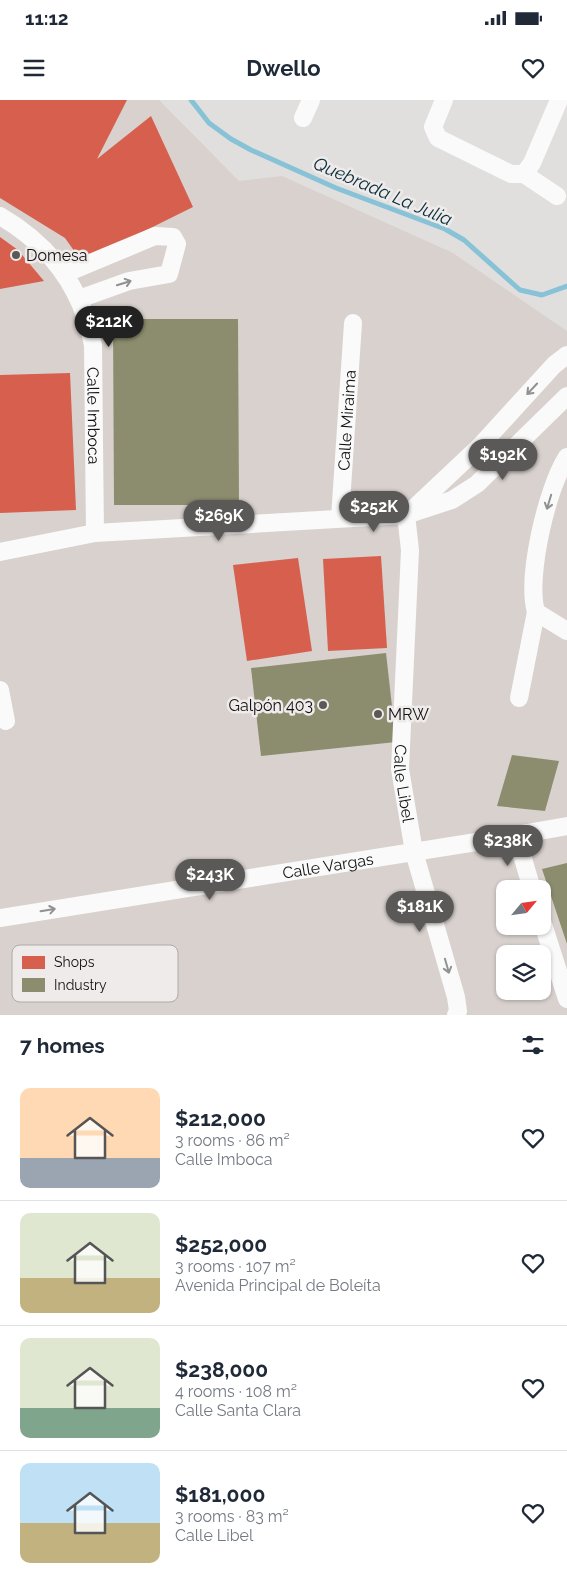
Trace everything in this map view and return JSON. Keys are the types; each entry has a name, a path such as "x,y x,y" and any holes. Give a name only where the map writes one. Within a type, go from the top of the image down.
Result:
{"street":[{"path":"304,118 311,100"},
{"path":"444,100 433,127 438,138 511,174 524,174 556,196"},
{"path":"524,174 532,163 559,100"},
{"name":"Calle Imboca","path":"0,216 23,229 50,254 64,274 90,328 93,345 95,533"},
{"path":"64,274 155,236 173,237 177,244 169,274 129,281 78,300"},
{"name":"Calle Miraima","path":"340,518 353,323"},
{"path":"406,515 480,445 554,365 567,355"},
{"path":"0,552 95,533 406,515 452,500 477,484 567,396"},
{"path":"519,698 536,612 532,600 534,570 546,511 559,469 567,457"},
{"name":"Calle Libel","path":"406,515 410,550 400,768 414,852 456,997 458,1011 456,1015"},
{"path":"536,612 567,631"},
{"path":"0,690 6,720"},
{"name":"Calle Vargas","path":"0,918 567,826"},
{"path":"516,835 529,880"},
{"path":"546,935 567,999"}],"shaded area":[{"path":"0,100 159,100 239,181 282,176 453,253 567,331 567,1015 0,1015"}],"building: Shops":[{"path":"0,100 127,100 97,159 151,116 193,207 82,262 65,238 0,198"},
{"path":"0,237 18,250 44,281 0,289"},
{"path":"70,373 76,510 0,513 0,375"},
{"path":"381,556 387,648 328,651 323,559"},
{"path":"298,558 312,651 247,661 233,565"}],"building: Industry":[{"path":"113,319 238,319 239,505 114,505"},
{"name":"Galpón 403","path":"386,653 396,742 261,756 251,668"},
{"path":"512,755 559,761 545,811 497,806"},
{"path":"567,863 567,944 551,896 551,880 546,880 542,869"}],"waterway":[{"name":"Quebrada La Julia","path":"191,100 209,123 231,139 251,150 336,188 445,229 464,240 520,290 542,295 567,286"}],"place":[{"name":"Domesa","path":"16,255"},
{"name":"Galpón 403","path":"323,705"},
{"name":"MRW","path":"378,714"}]}
